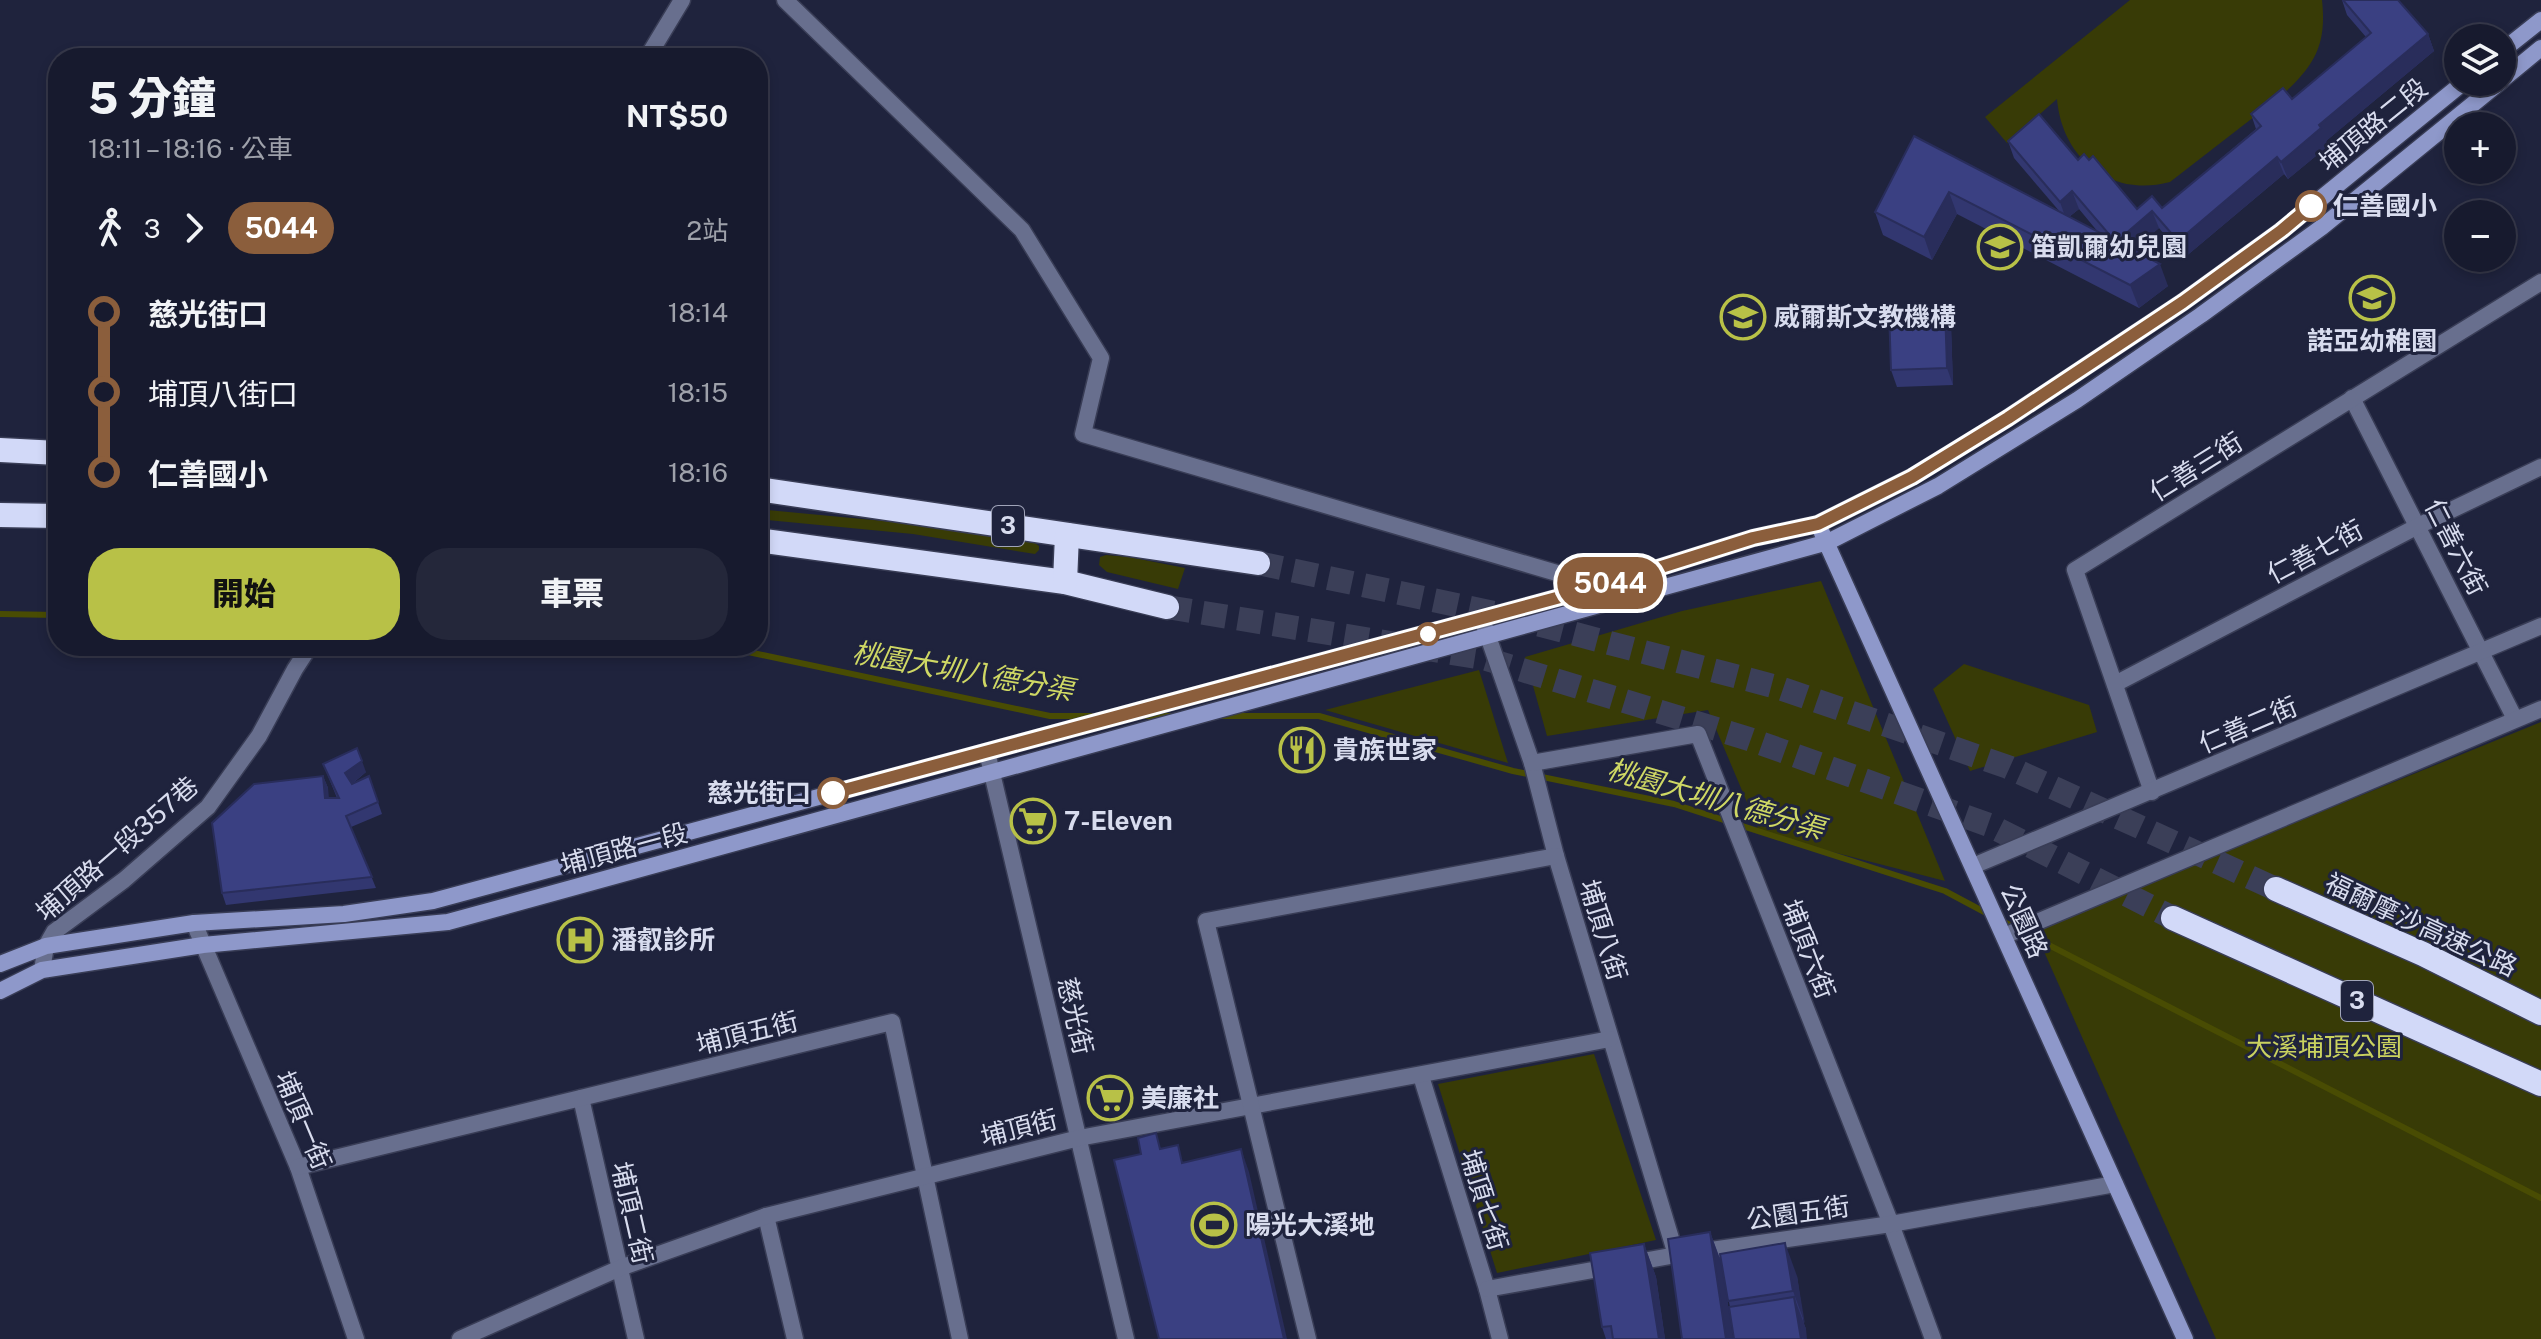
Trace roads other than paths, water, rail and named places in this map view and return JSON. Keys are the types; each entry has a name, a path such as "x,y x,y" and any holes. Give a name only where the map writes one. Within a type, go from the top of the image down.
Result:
{"highway":[{"path":"0,450 48,452"},
{"name":"3","path":"768,490 1258,563"},
{"path":"0,515 48,516"},
{"path":"1065,582 1067,535"},
{"name":"3","path":"768,541 1065,582 1167,607"},
{"name":"福爾摩沙高速公路","path":"2276,889 2423,954 2541,1013"},
{"name":"3","path":"2173,918 2541,1084"}],"street":[{"path":"653,48 682,0"},
{"path":"785,0 1022,230 1101,358 1083,434 1601,586"},
{"path":"2516,40 2541,20"},
{"name":"埔頂路二段","path":"2516,69 2541,48"},
{"name":"埔頂路二段","path":"1601,586 1753,538 1818,524 1912,477 2183,302 2281,231 2447,96"},
{"name":"埔頂路二段","path":"1624,600 1828,542 1938,486 2077,400 2201,315 2322,227 2483,96"},
{"name":"仁善三街","path":"2152,792 2075,570 2541,282"},
{"name":"仁善六街","path":"2352,398 2515,719"},
{"name":"仁善七街","path":"2115,684 2418,526 2541,467"},
{"name":"公園路","path":"1818,524 2185,1339"},
{"name":"埔頂路一段","path":"0,964 46,946 194,923 344,914 433,901 1601,586"},
{"name":"埔頂路一段","path":"0,991 42,970 203,945 448,922 1624,600"},
{"name":"埔頂八街","path":"1482,619 1532,763 1556,856 1676,1255"},
{"name":"仁善二街","path":"1973,866 2541,626"},
{"name":"埔頂路一段357巷","path":"42,970 46,946 54,932 124,880 208,807 259,736 303,656"},
{"path":"2004,936 2541,709"},
{"name":"埔頂六街","path":"1532,763 1698,734 1891,1224 1933,1339"},
{"name":"慈光街","path":"987,752 1126,1339"},
{"path":"1308,1339 1206,921 1556,856"},
{"name":"埔頂一街","path":"194,923 298,1167 356,1339"},
{"name":"埔頂五街","path":"298,1167 892,1022 960,1339"},
{"name":"埔頂街","path":"460,1339 620,1268 766,1216 1079,1138 1610,1039"},
{"name":"埔頂七街","path":"1421,1076 1500,1339"},
{"name":"埔頂二街","path":"581,1098 636,1339"},
{"name":"公園五街","path":"1487,1289 1676,1255 1891,1224 2115,1184"},
{"path":"766,1216 795,1339"}],"waterway":[{"name":"桃園大圳八德分渠","path":"0,614 48,615"},
{"name":"桃園大圳八德分渠","path":"767,656 1050,716 1097,716"},
{"name":"桃園大圳八德分渠","path":"1144,716 1173,716"},
{"name":"桃園大圳八德分渠","path":"1220,716 1319,716 1513,771 1674,804 1945,891 1990,915"},
{"name":"桃園大圳八德分渠","path":"2000,920 2541,1198"}],"tunnel":[{"path":"1258,563 1499,614 1777,687 2008,767 2276,889"},
{"path":"1167,607 1483,658 1749,739 1989,825 2173,918"}],"place":[{"name":"仁善國小","path":"2311,206"},
{"name":"笛凱爾幼兒園","path":"2000,247"},
{"name":"諾亞幼稚園","path":"2372,298"},
{"name":"威爾斯文教機構","path":"1743,317"},
{"name":"貴族世家","path":"1302,750"},
{"name":"慈光街口","path":"833,793"},
{"name":"7-Eleven","path":"1033,821"},
{"name":"潘叡診所","path":"580,940"},
{"name":"美廉社","path":"1110,1098"},
{"name":"陽光大溪地","path":"1214,1225"}],"park label":[{"name":"大溪埔頂公園","path":"2324,1047"}]}
